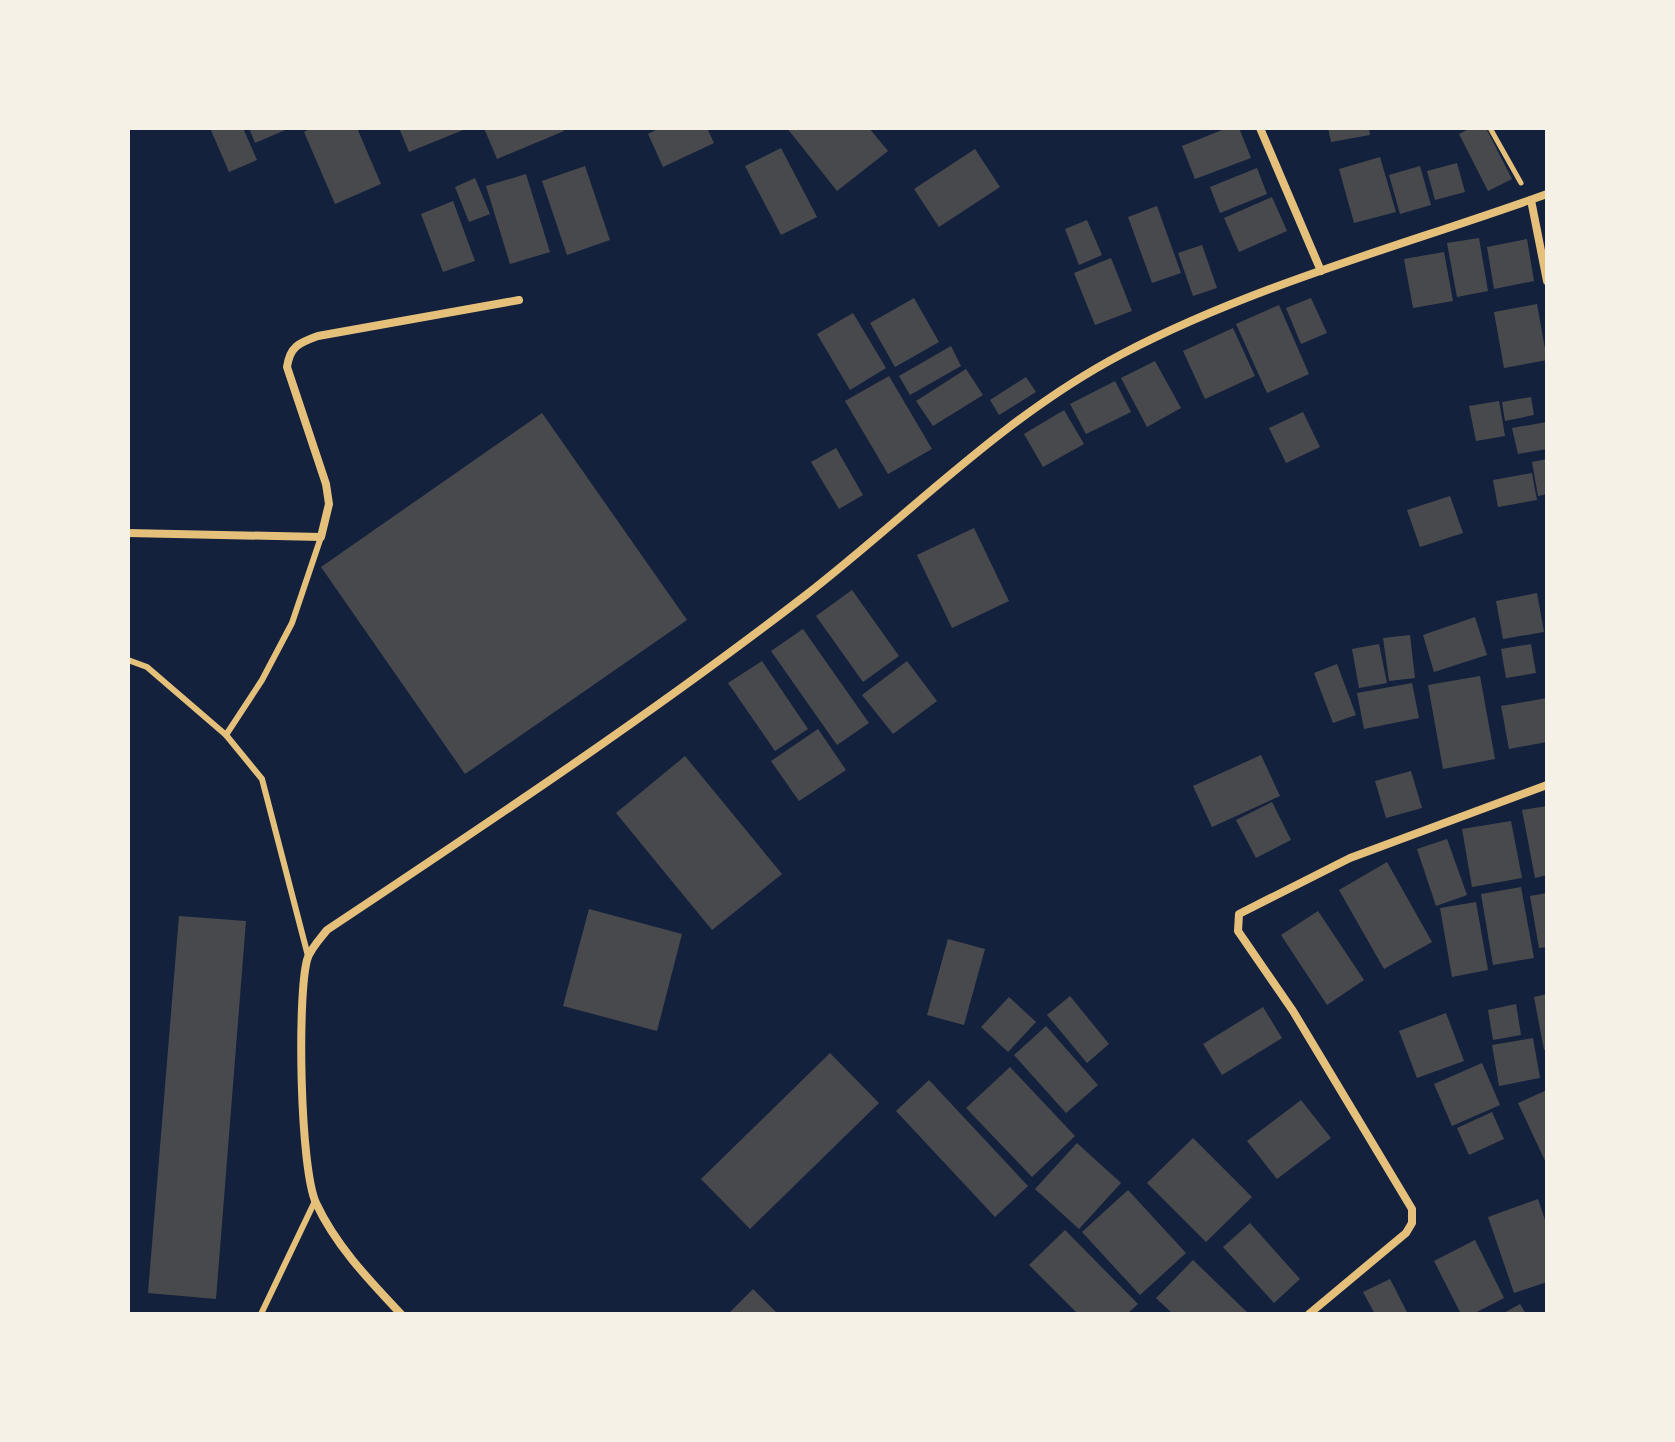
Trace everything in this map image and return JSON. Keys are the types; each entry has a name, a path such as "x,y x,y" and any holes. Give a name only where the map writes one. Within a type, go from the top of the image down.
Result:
{"street":[{"path":"1260,128 1321,271"},
{"path":"401,1314 352,1263 315,1201 305,1155 301,989 308,956 327,930 527,796 776,617 873,543 1007,429 1123,353 1202,317 1321,271 1547,194"},
{"path":"1531,200 1547,281"},
{"path":"128,533 321,537 329,504 287,367 289,352 296,345 318,336 519,300"},
{"path":"1309,1314 1406,1233 1412,1223 1412,1209 1293,1011 1238,931 1239,914 1350,858 1547,785"}],"lane":[{"path":"226,735 262,680 292,623 321,537"},
{"path":"128,660 147,667 226,735 262,779 308,956"},
{"path":"261,1314 315,1201"}],"path":[{"path":"1490,128 1531,200"}],"building":[{"path":"210,128 243,128 257,160 229,172"},
{"path":"249,128 290,128 255,143"},
{"path":"311,128 357,128 381,184 335,204 304,132"},
{"path":"399,128 468,128 409,152"},
{"path":"484,128 562,128 564,131 497,159"},
{"path":"660,128 707,128 714,143 663,167 648,134"},
{"path":"787,128 869,128 888,151 837,191"},
{"path":"1227,128 1239,128 1251,158 1195,179 1182,146"},
{"path":"1328,128 1369,128 1370,135 1331,142"},
{"path":"1471,128 1486,128 1512,179 1488,191 1459,134"},
{"path":"781,148 817,217 781,235 745,166"},
{"path":"975,149 1000,187 939,227 914,189"},
{"path":"1380,157 1396,212 1354,223 1339,169"},
{"path":"1457,163 1465,192 1435,200 1427,171"},
{"path":"585,166 610,240 567,255 542,181"},
{"path":"1420,166 1431,205 1400,214 1389,175"},
{"path":"1257,168 1267,194 1220,213 1210,187"},
{"path":"526,174 550,252 510,264 486,186"},
{"path":"475,178 490,214 469,222 455,187"},
{"path":"1272,197 1287,231 1239,252 1224,218"},
{"path":"453,201 475,261 443,272 421,214"},
{"path":"1157,206 1181,273 1152,283 1128,217"},
{"path":"1087,220 1102,255 1079,265 1065,229"},
{"path":"1479,238 1488,291 1457,297 1447,243"},
{"path":"1527,239 1534,281 1494,289 1487,247"},
{"path":"1202,245 1217,288 1193,296 1178,253"},
{"path":"1444,252 1453,301 1413,308 1404,259"},
{"path":"1111,258 1132,311 1095,325 1074,273"},
{"path":"914,298 939,342 895,367 870,323"},
{"path":"1311,298 1327,333 1301,344 1286,308"},
{"path":"1537,304 1547,360 1504,368 1494,312"},
{"path":"1279,305 1309,374 1267,393 1236,324"},
{"path":"853,313 886,368 850,390 817,334"},
{"path":"1233,328 1255,376 1205,399 1183,351"},
{"path":"951,346 961,366 910,395 899,376"},
{"path":"1155,361 1181,408 1147,427 1121,378"},
{"path":"966,369 983,395 933,426 916,401"},
{"path":"889,376 932,449 888,474 845,401"},
{"path":"1026,377 1036,392 999,415 990,400"},
{"path":"1115,381 1131,412 1086,434 1070,404"},
{"path":"1531,397 1534,415 1505,421 1502,402"},
{"path":"1499,401 1505,436 1476,441 1469,406"},
{"path":"1064,410 1084,444 1043,467 1024,434"},
{"path":"1303,412 1320,447 1286,463 1269,428"},
{"path":"542,413 687,620 465,774 321,567"},
{"path":"1547,422 1547,449 1518,454 1512,428"},
{"path":"836,448 863,495 839,509 811,462"},
{"path":"1547,459 1547,494 1538,496 1532,462"},
{"path":"1532,473 1537,500 1498,507 1493,480"},
{"path":"1450,496 1463,533 1420,547 1407,510"},
{"path":"974,528 1009,601 952,628 917,555"},
{"path":"852,590 899,656 863,682 816,616"},
{"path":"1537,593 1544,632 1503,639 1496,601"},
{"path":"1475,617 1487,655 1434,672 1423,635"},
{"path":"803,629 869,723 837,745 771,651"},
{"path":"1410,635 1415,678 1389,681 1383,638"},
{"path":"1379,644 1387,683 1359,688 1352,649"},
{"path":"1531,644 1536,673 1506,678 1501,649"},
{"path":"762,661 808,729 775,751 728,683"},
{"path":"907,661 937,701 893,734 862,695"},
{"path":"1337,664 1356,715 1333,723 1314,673"},
{"path":"1480,676 1495,759 1443,769 1428,685"},
{"path":"1412,683 1419,718 1364,729 1357,693"},
{"path":"1547,698 1547,742 1509,749 1501,706"},
{"path":"818,729 846,770 799,801 771,761"},
{"path":"1261,755 1280,796 1212,827 1193,786"},
{"path":"685,756 782,874 712,930 616,813"},
{"path":"1411,771 1422,808 1386,818 1375,781"},
{"path":"1272,802 1291,840 1256,858 1236,820"},
{"path":"1547,806 1547,875 1535,878 1522,810"},
{"path":"1511,821 1522,878 1472,887 1462,829"},
{"path":"1447,839 1467,895 1436,906 1417,849"},
{"path":"1387,862 1432,942 1384,969 1339,890"},
{"path":"1521,887 1534,958 1493,965 1481,894"},
{"path":"1547,893 1547,947 1539,948 1530,896"},
{"path":"1476,902 1488,970 1452,977 1440,908"},
{"path":"589,909 682,934 657,1031 563,1006"},
{"path":"1318,911 1364,980 1327,1005 1281,935"},
{"path":"179,916 246,921 216,1299 148,1293"},
{"path":"948,939 985,949 964,1025 927,1015"},
{"path":"1547,994 1547,1050 1544,1050 1534,997"},
{"path":"1070,996 1109,1044 1087,1063 1047,1015"},
{"path":"1009,997 1036,1022 1008,1052 981,1027"},
{"path":"1516,1004 1521,1035 1493,1040 1488,1010"},
{"path":"1263,1007 1282,1038 1222,1075 1203,1044"},
{"path":"1446,1013 1464,1061 1417,1078 1399,1031"},
{"path":"1046,1026 1098,1085 1066,1113 1014,1055"},
{"path":"1533,1038 1540,1078 1499,1086 1492,1045"},
{"path":"830,1053 879,1103 750,1229 701,1179"},
{"path":"1482,1063 1500,1105 1452,1126 1434,1084"},
{"path":"1010,1067 1075,1136 1032,1177 966,1108"},
{"path":"929,1080 1028,1186 995,1217 896,1111"},
{"path":"1547,1090 1547,1165 1518,1103"},
{"path":"1301,1100 1331,1138 1277,1179 1247,1141"},
{"path":"1492,1112 1504,1139 1469,1155 1457,1128"},
{"path":"1193,1138 1252,1197 1206,1242 1147,1183"},
{"path":"1077,1143 1121,1183 1079,1229 1035,1189"},
{"path":"1128,1190 1186,1253 1140,1295 1082,1232"},
{"path":"1538,1199 1547,1226 1547,1282 1514,1293 1488,1217"},
{"path":"1250,1223 1300,1279 1274,1303 1223,1247"},
{"path":"1065,1230 1138,1304 1127,1314 1078,1314 1029,1265"},
{"path":"1475,1240 1504,1298 1473,1314 1461,1314 1434,1261"},
{"path":"1193,1260 1249,1314 1173,1314 1156,1298"},
{"path":"1390,1279 1408,1314 1375,1314 1363,1292"},
{"path":"753,1289 778,1314 728,1314"},
{"path":"1520,1304 1526,1314 1502,1314"}]}
